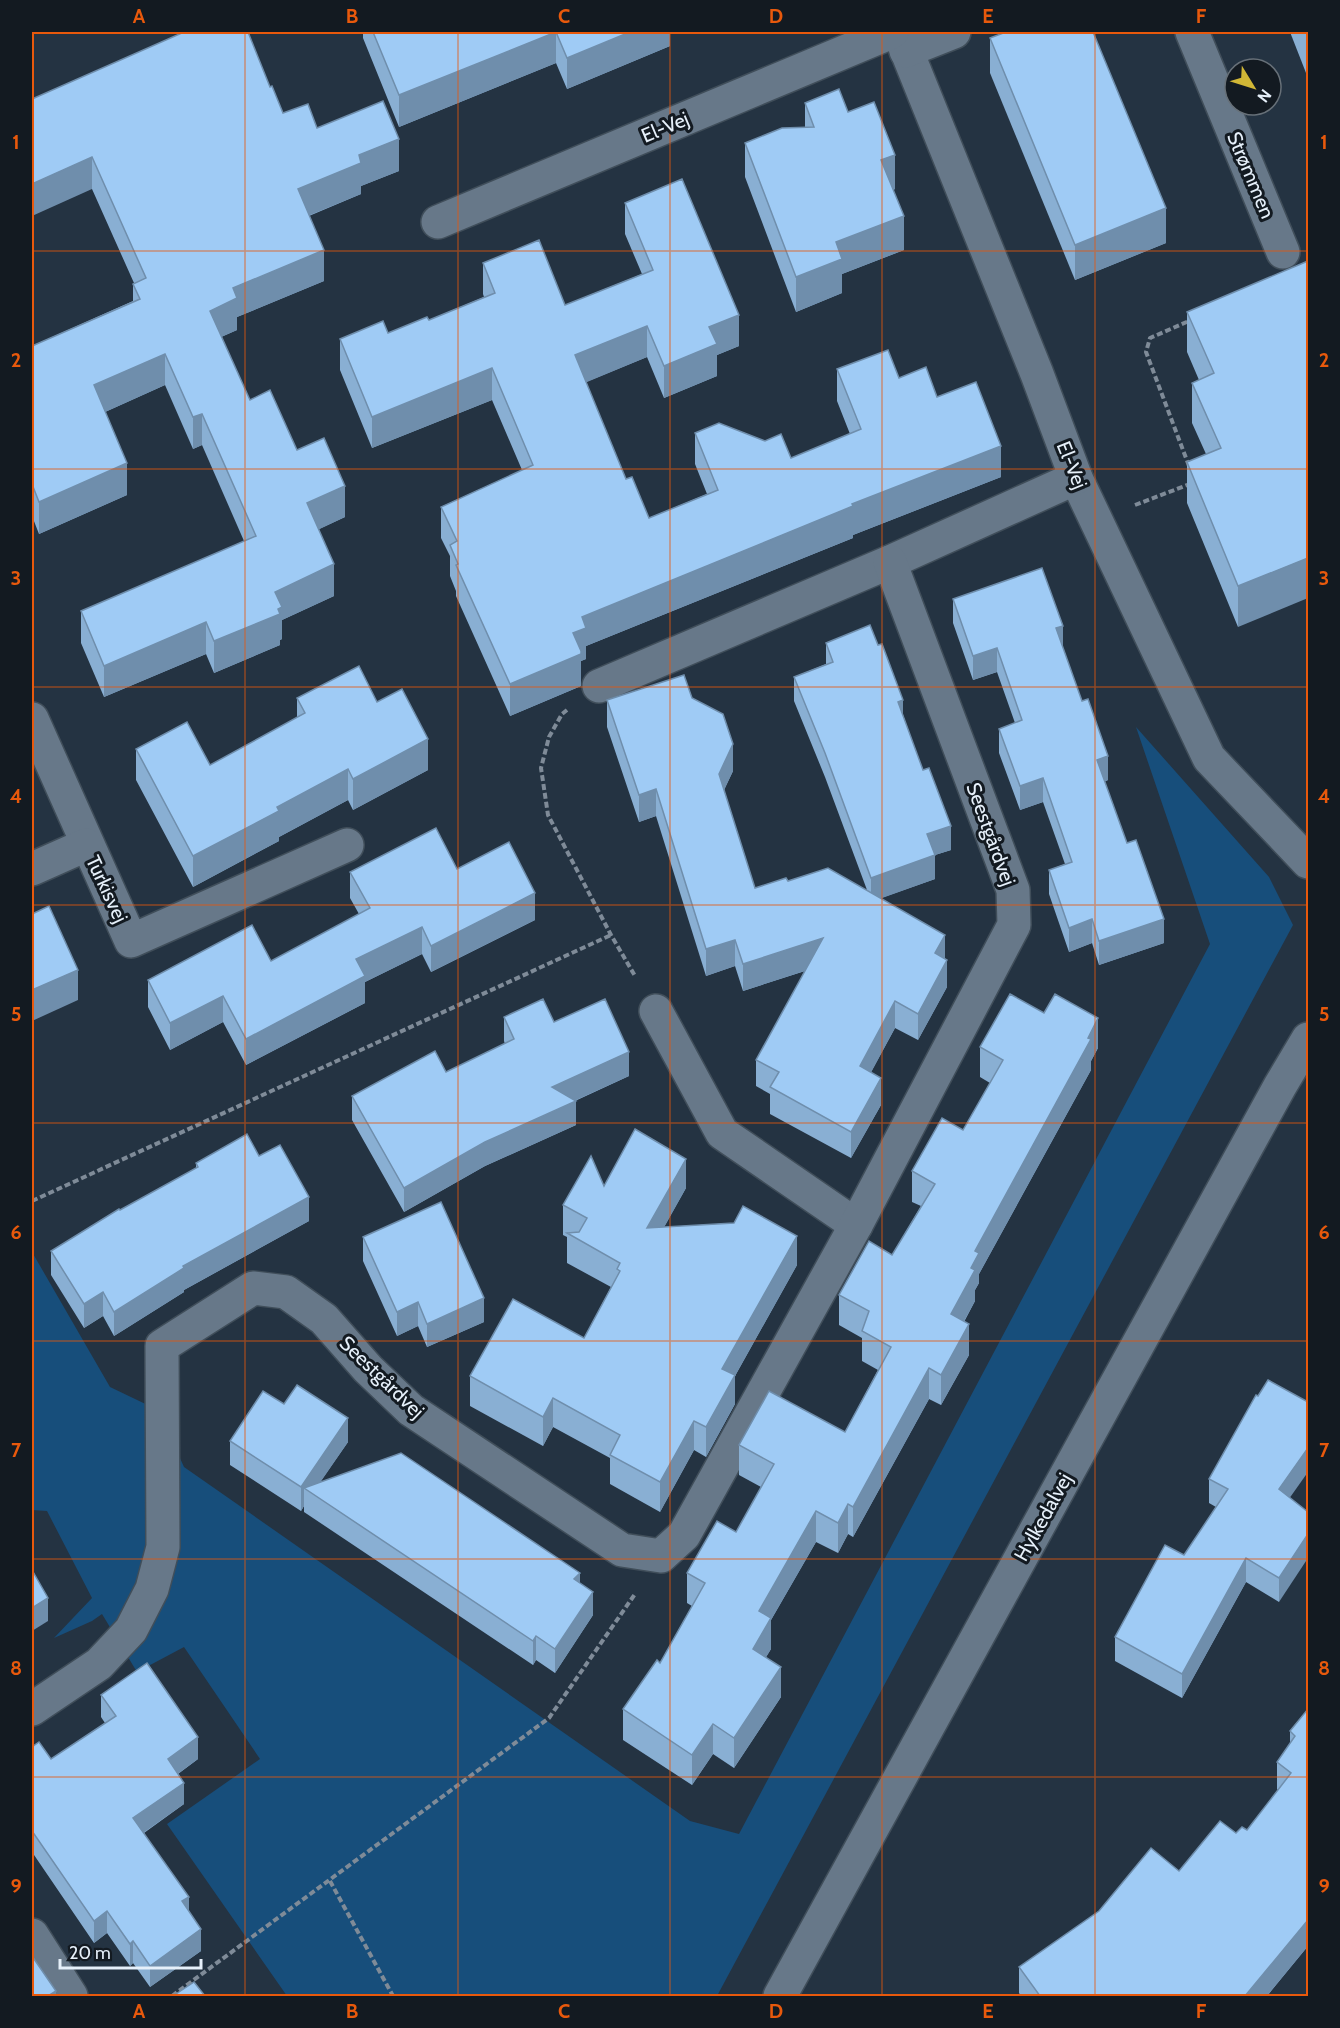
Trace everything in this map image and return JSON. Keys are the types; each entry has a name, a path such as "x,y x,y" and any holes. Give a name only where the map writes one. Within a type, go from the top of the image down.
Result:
{"street":[{"path":"899,38 954,32"},
{"name":"Strømmen","path":"1192,32 1283,252"},
{"name":"El-Vej","path":"438,222 899,38 1095,520 1209,758 1308,862"},
{"path":"599,686 890,562 1077,478"},
{"name":"Seestgårdvej","path":"32,1709 99,1664 131,1630 152,1589 163,1547 162,1346 253,1288 286,1292 324,1319 368,1369 411,1410 622,1550 661,1556 684,1535 856,1225 1014,925 1013,890 890,562"},
{"name":"Turkisvej","path":"32,720 131,941 347,845"},
{"path":"32,869 87,844"},
{"path":"656,1011 722,1133 856,1225"},
{"name":"Hylkedalvej","path":"780,1996 1280,1086 1308,1039"},
{"path":"32,1935 71,1996"}],"path":[{"path":"1191,321 1150,338 1146,352 1191,472"},
{"path":"1095,520 1195,483"},
{"path":"599,686 562,714 549,737 541,768 548,815 611,935 656,1011"},
{"path":"32,1201 611,935"},
{"path":"172,1996 549,1718 661,1556"},
{"path":"330,1881 393,1996"}],"shaded area":[{"path":"1136,727 1269,877 1293,925 717,1996 287,1996 167,1824 260,1759 184,1647 137,1672 102,1614 54,1638 92,1598 47,1511 32,1510 32,1252 110,1387 158,1410 184,1467 690,1821 739,1834 1210,944"}],"building":[{"path":"184,32 248,32 283,113 308,104 317,128 383,101 399,139 359,155 361,163 298,189 324,250 233,288 237,298 210,311 250,400 270,390 297,450 324,438 345,486 307,503 334,564 275,592 282,607 278,609 280,614 214,641 206,622 104,666 81,611 256,536 202,414 193,417 165,354 94,385 127,463 39,502 32,484 32,346 140,299 133,284 146,278 92,157 32,184 32,99"},
{"path":"373,32 556,32 399,95"},
{"path":"556,32 630,32 567,58"},
{"path":"1006,32 1093,32 1166,208 1075,245 990,38"},
{"path":"839,89 848,112 874,102 895,155 881,160 904,216 836,242 842,259 796,277 745,143 782,128 814,127 805,103"},
{"path":"682,179 739,315 709,327 717,344 664,366 647,326 575,355 626,479 632,477 649,518 718,490 695,433 719,423 765,441 781,434 791,458 861,429 837,369 888,350 899,378 926,367 937,397 976,382 1001,446 852,504 853,506 582,617 586,628 573,633 581,654 510,684 456,565 458,564 450,545 457,541 441,507 533,465 492,368 372,417 340,339 383,321 388,333 427,317 429,320 495,293 483,263 539,240 565,305 653,270 625,203"},
{"path":"1308,261 1308,558 1238,586 1187,462 1221,448 1192,383 1214,373 1187,312"},
{"path":"1042,568 1063,626 1056,628 1082,701 1088,699 1108,756 1097,760 1127,843 1136,840 1164,919 1099,941 1092,919 1069,928 1049,870 1072,862 1043,778 1020,786 999,729 1022,720 997,648 973,656 953,599"},
{"path":"870,625 878,645 882,644 903,700 898,702 923,770 929,768 951,826 927,834 935,855 871,878 794,677 833,662 826,643"},
{"path":"359,666 377,702 402,689 428,739 353,779 348,769 277,807 279,811 193,856 136,749 187,722 210,765 305,713 297,698"},
{"path":"684,675 692,698 723,714 733,744 719,774 755,888 786,878 788,881 828,868 945,935 935,953 947,960 918,1014 895,1001 860,1066 881,1078 851,1132 770,1087 779,1072 756,1060 823,938 743,964 735,940 706,949 656,789 639,795 607,700"},
{"path":"436,828 457,869 509,842 535,893 431,946 422,927 356,959 365,976 246,1039 223,996 170,1023 148,980 252,925 271,961 370,908 350,872"},
{"path":"49,906 78,970 32,990 32,914"},
{"path":"1010,994 1044,1013 1055,994 1098,1018 1088,1038 1091,1039 975,1251 979,1253 971,1268 975,1270 951,1314 969,1324 941,1375 929,1368 853,1507 848,1504 838,1523 816,1511 759,1611 771,1618 753,1649 781,1667 734,1738 713,1724 692,1755 623,1709 657,1660 660,1663 705,1583 687,1573 717,1521 736,1532 774,1464 739,1445 769,1391 845,1432 891,1347 862,1331 869,1311 839,1295 869,1241 892,1255 935,1184 912,1171 942,1118 963,1130 1003,1060 980,1047"},
{"path":"543,999 554,1022 605,999 629,1052 552,1087 576,1101 485,1142 404,1188 352,1096 435,1051 446,1072 514,1039 504,1017"},
{"path":"635,1129 686,1159 647,1228 734,1223 743,1206 797,1236 722,1369 735,1375 706,1427 694,1421 660,1482 610,1455 620,1435 553,1398 543,1417 470,1376 513,1299 584,1338 620,1271 617,1269 620,1263 567,1233 579,1232 587,1218 563,1205 591,1156 604,1186"},
{"path":"247,1134 259,1156 280,1145 309,1197 183,1266 184,1268 114,1312 103,1292 84,1304 51,1251 119,1209 198,1167 196,1163"},
{"path":"441,1202 484,1298 427,1324 418,1302 397,1312 363,1237"},
{"path":"1268,1380 1308,1402 1308,1448 1279,1489 1308,1512 1308,1534 1279,1578 1246,1558 1182,1674 1115,1637 1165,1545 1184,1555 1228,1489 1209,1479 1256,1395 1258,1396"},
{"path":"297,1385 348,1418 301,1487 230,1441 263,1391 284,1404"},
{"path":"401,1453 580,1573 574,1579 593,1592 555,1649 536,1636 533,1641 304,1488"},
{"path":"32,1570 48,1598 32,1608"},
{"path":"147,1663 198,1737 168,1759 184,1783 133,1818 189,1897 182,1901 201,1929 150,1966 133,1941 130,1944 107,1911 94,1921 32,1831 32,1747 39,1742 51,1759 116,1716 101,1695"},
{"path":"1308,1709 1308,1920 1245,1996 1040,1996 1019,1967 1099,1911 1151,1848 1179,1871 1220,1821 1236,1833 1242,1827 1247,1830 1291,1773 1277,1762 1295,1736 1290,1731"},
{"path":"32,1956 56,1991 48,1996 32,1996"},
{"path":"194,1982 205,1996 173,1996"}]}
